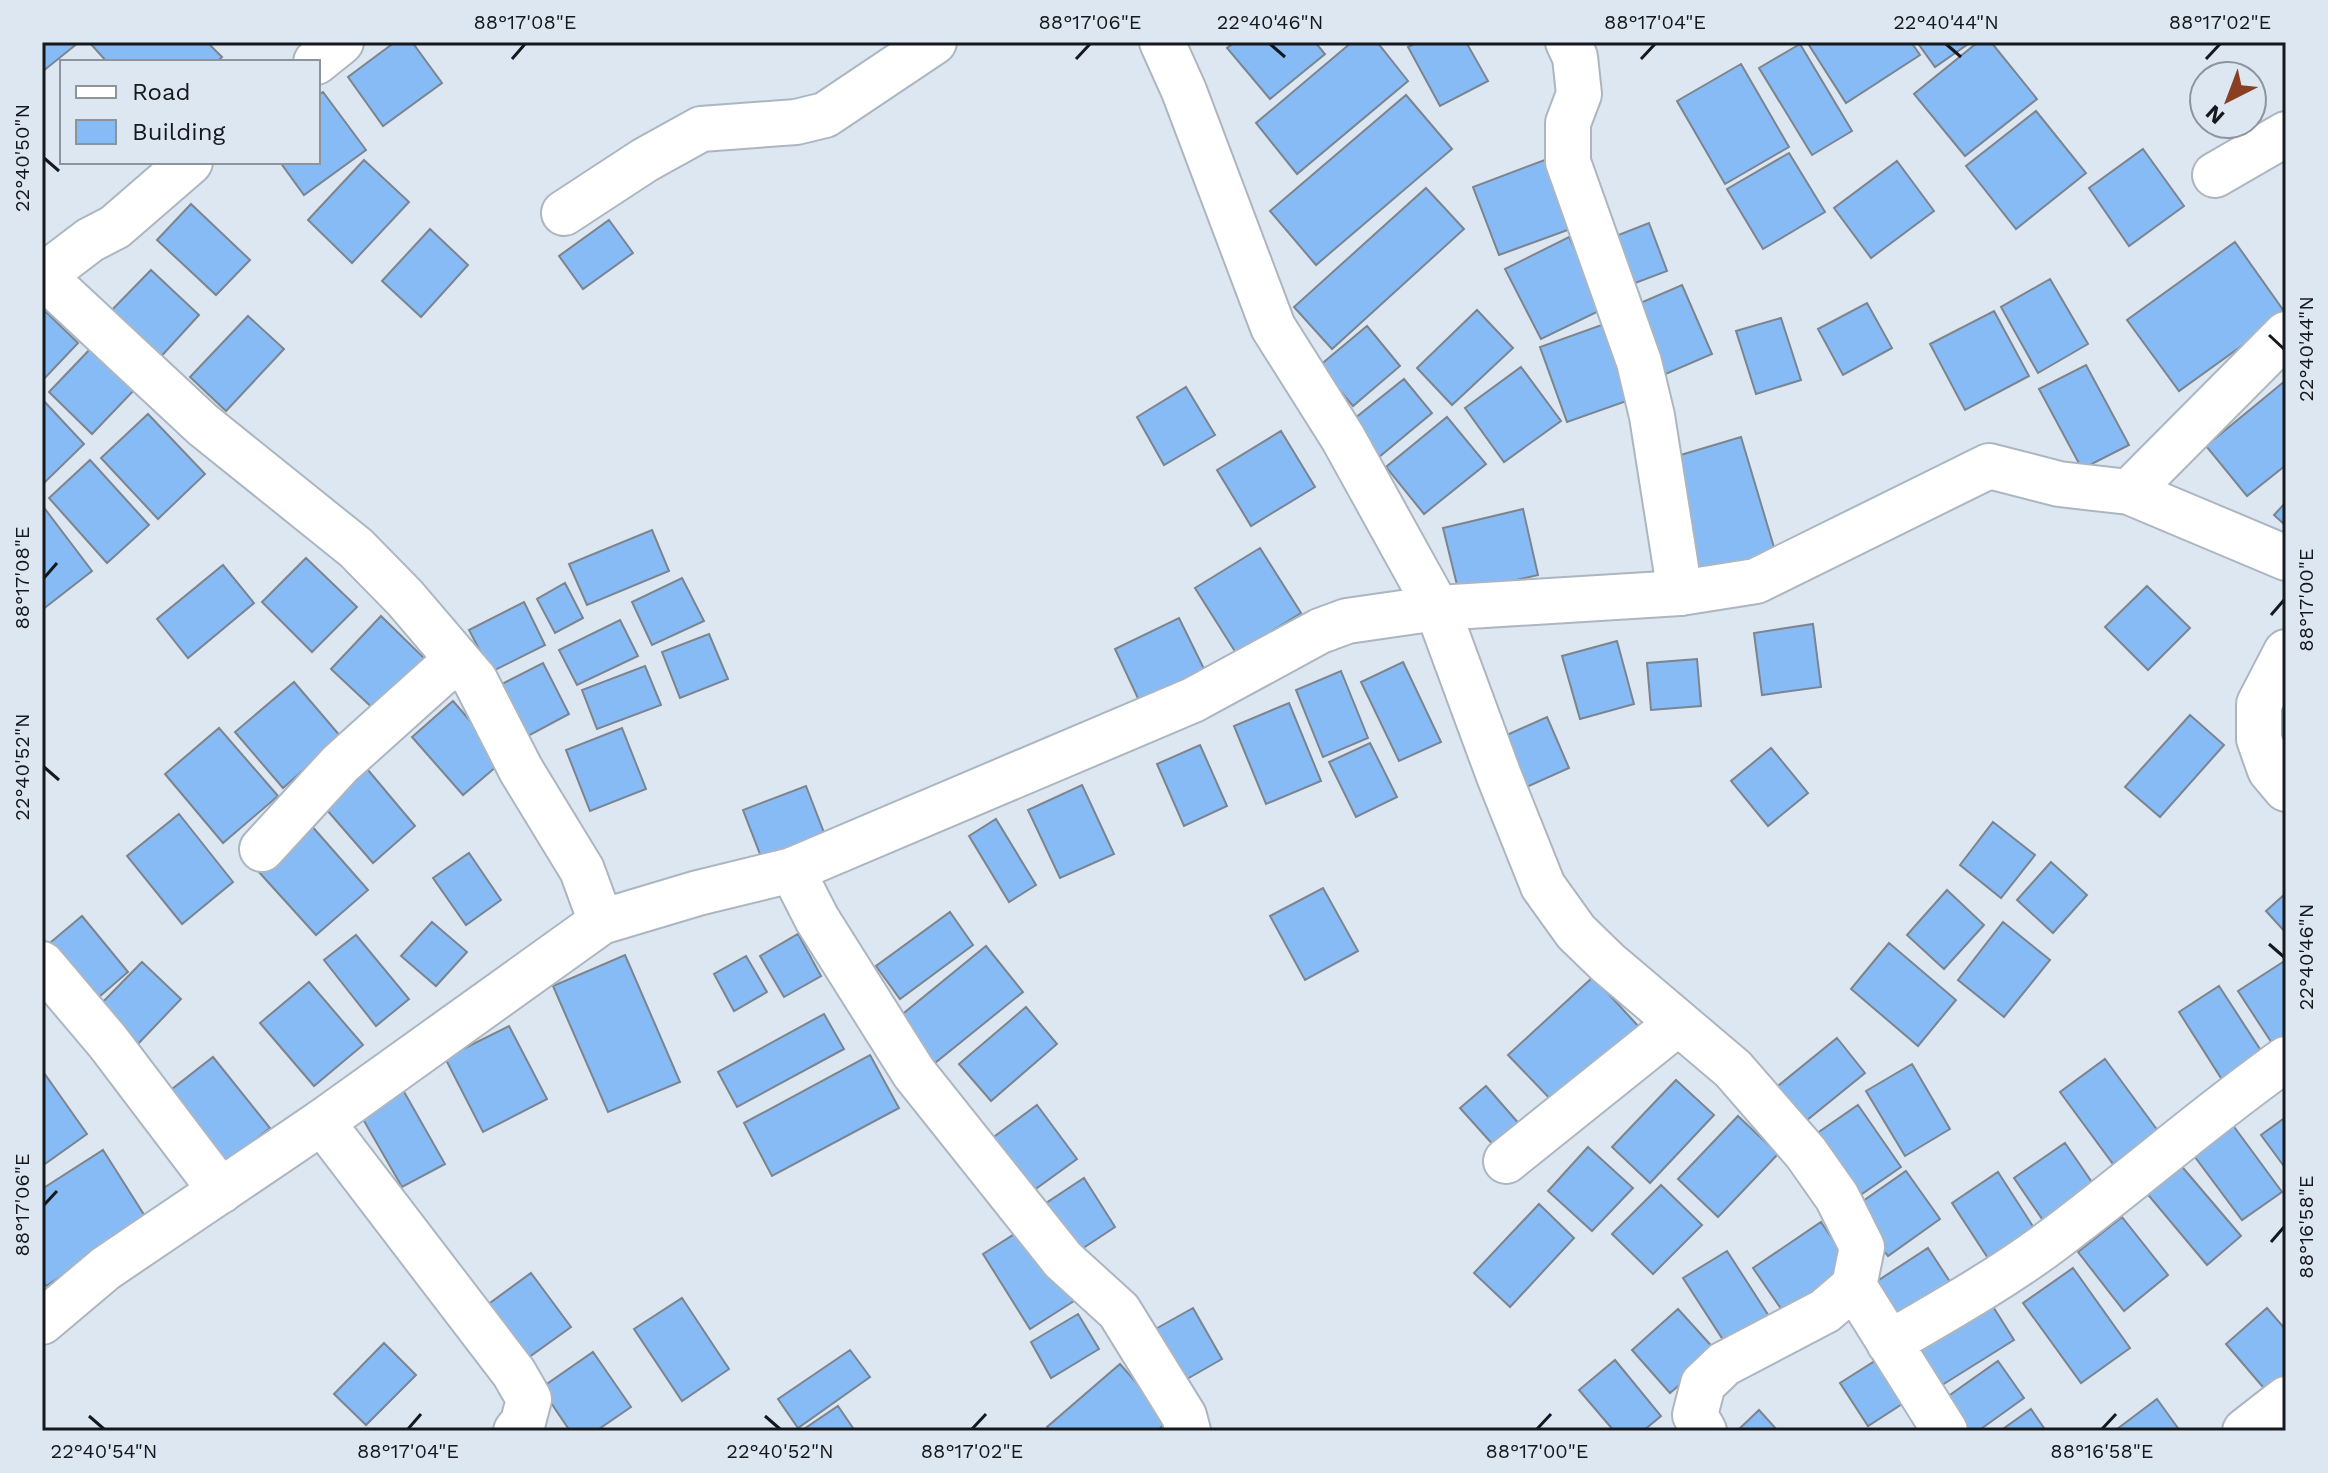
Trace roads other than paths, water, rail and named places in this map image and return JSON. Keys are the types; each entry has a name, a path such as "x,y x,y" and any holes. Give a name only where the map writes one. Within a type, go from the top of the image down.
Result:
{"street":[{"path":"318,60 341,42"},
{"path":"564,213 645,160 701,129 796,122 825,115 934,42"},
{"path":"1162,42 1184,91 1273,327 1343,438 1437,608 1543,886 1576,932 1733,1069 1806,1153 1837,1197 1862,1247 1854,1286 1825,1311 1724,1364 1703,1384 1695,1415 1704,1431"},
{"path":"1568,42 1575,57 1579,94 1568,123 1568,162 1639,362 1652,416 1680,593"},
{"path":"2215,175 2286,134"},
{"path":"188,164 115,227 90,240 43,275 203,425 356,548 405,598 475,680 521,770 582,870 601,922"},
{"path":"2129,492 2286,334"},
{"path":"42,1322 106,1268 322,1122 601,922 698,893 792,870 1193,700 1320,631 1347,621 1437,608 1680,593 1756,581 1989,466 2059,484 2129,492 2286,558"},
{"path":"2286,652 2259,704 2259,739 2270,770 2286,789"},
{"path":"262,849 340,764 457,659"},
{"path":"792,870 817,919 914,1073 1063,1260 1119,1311 1184,1416 1188,1431"},
{"path":"42,964 108,1042 221,1191"},
{"path":"1506,1161 1678,1023"},
{"path":"1889,1343 1998,1280 2227,1101 2286,1059"},
{"path":"322,1122 514,1373 529,1399 523,1422 516,1431"},
{"path":"1854,1286 1945,1431"},
{"path":"2245,1431 2286,1399"}]}
